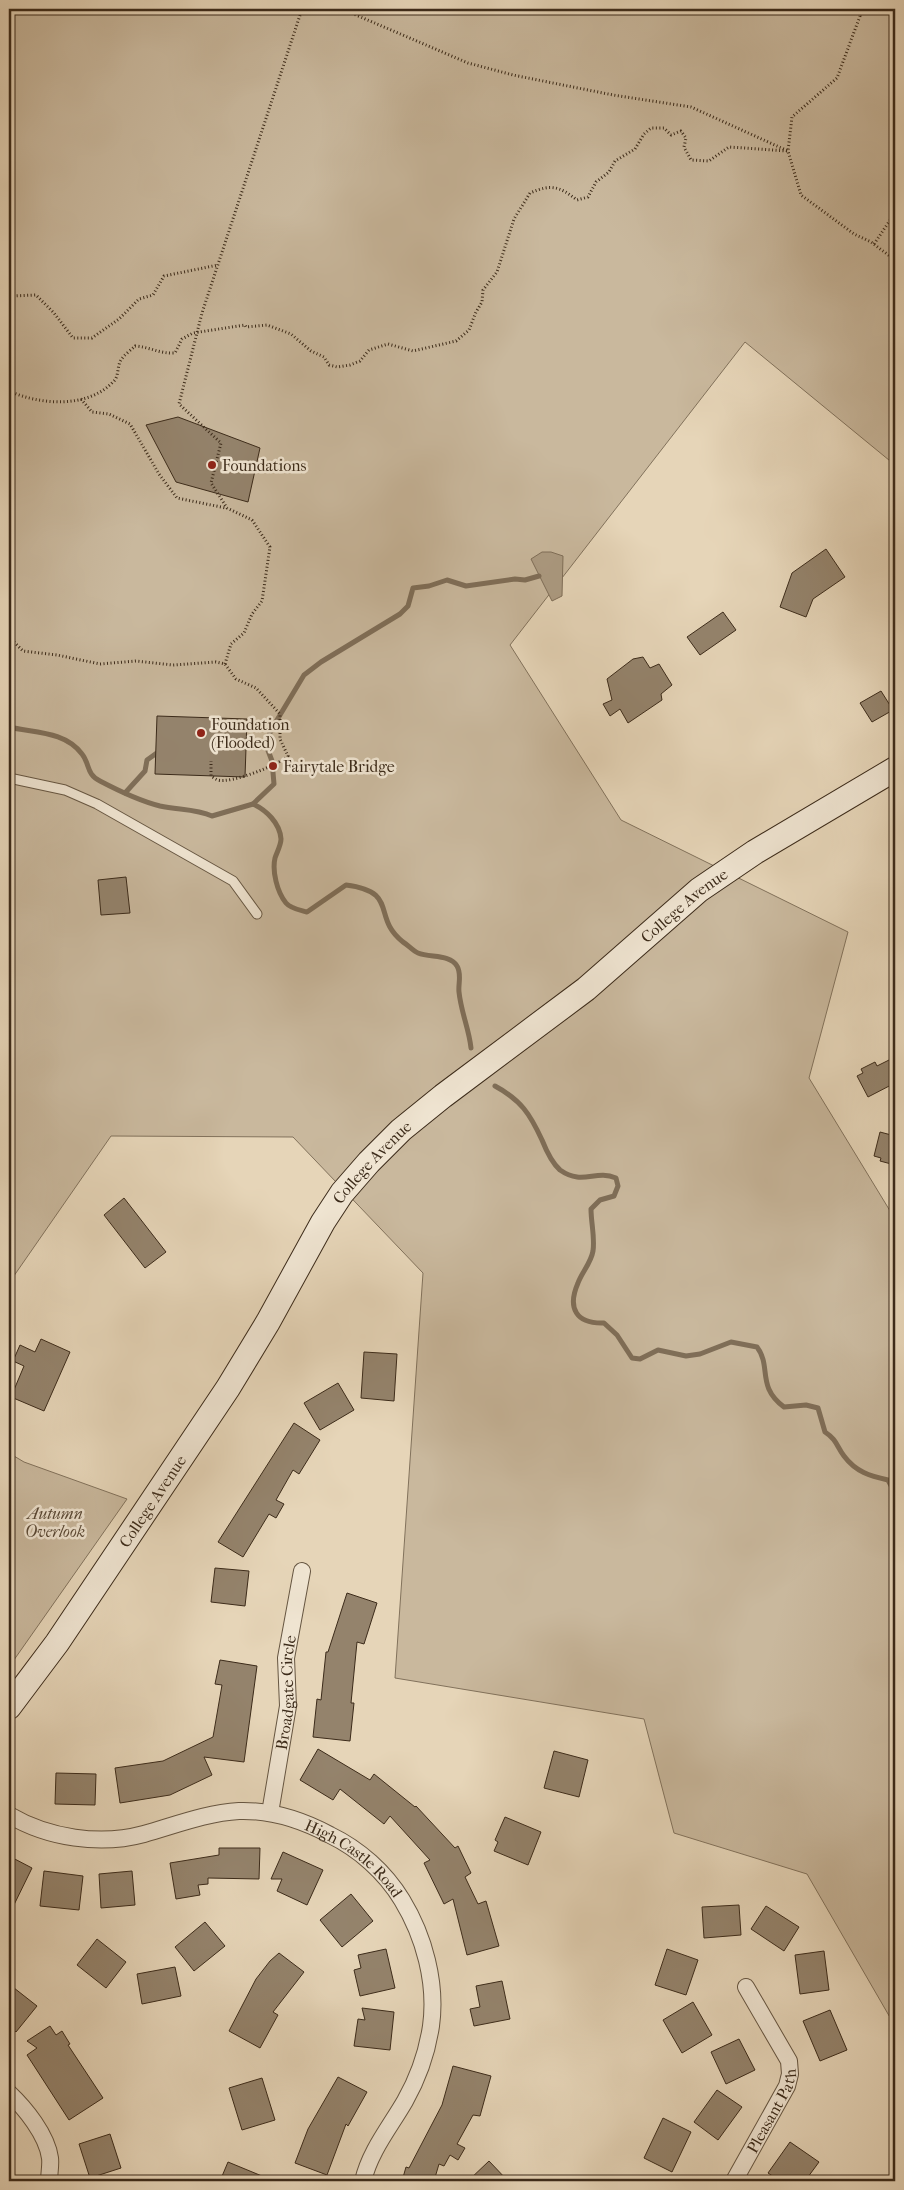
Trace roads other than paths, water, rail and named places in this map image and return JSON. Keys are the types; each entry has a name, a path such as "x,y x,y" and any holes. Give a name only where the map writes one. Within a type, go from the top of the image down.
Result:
{"street":[{"name":"College Avenue","path":"9,1706 57,1643 228,1388 268,1322 323,1222 342,1193 369,1162 401,1130 443,1096 586,989 699,890 755,852 895,769"},
{"name":"Broadgate Circle","path":"270,1813 288,1706 286,1658 302,1571"},
{"name":"High Castle Road","path":"9,1815 22,1823 50,1833 75,1838 106,1839 142,1835 194,1818 215,1814 240,1811 270,1813 312,1825 346,1843 373,1864 396,1889 412,1916 430,1974 432,2001 431,2025 426,2053 405,2102 378,2145 364,2181"},
{"name":"Pleasant Path","path":"734,2181 787,2086 790,2074 789,2061 746,1987"},
{"path":"9,2093 35,2122 46,2145 51,2158 49,2181"}],"lane":[{"path":"9,778 65,790 97,804 233,881 257,914"}],"waterway":[{"path":"253,804 274,784 272,761 266,745 271,730 304,675 321,662 400,614 408,606 413,588 429,586 447,580 466,586 515,579 525,580 539,576"},
{"path":"9,727 48,734 67,741 82,754 90,772 96,778 137,799 152,804 200,812 212,816 253,804 263,810 275,822 280,833 281,841 275,858 274,869 278,887 286,903 293,908 307,912 346,885 363,888 373,893 383,907 388,924 403,942 418,953 445,958 454,962 457,966 460,999 471,1048"},
{"path":"241,747 266,745"},
{"path":"125,793 145,771 147,760 161,750"},
{"path":"495,1086 512,1097 524,1108 554,1164 560,1170 576,1177 602,1175 616,1178 618,1186 614,1196 600,1200 591,1209 594,1240 593,1251 575,1292 573,1300 576,1313 587,1321 604,1323 617,1335 632,1358 640,1359 658,1350 686,1356 700,1354 731,1342 757,1347 764,1362 767,1384 775,1399 784,1407 806,1405 818,1408 825,1432 834,1440 853,1466 875,1477 888,1480 895,1493"},
{"path":"895,1497 895,1516"}],"place":[{"name":"Foundations","path":"212,465"},
{"name":"Foundation (Flooded)","path":"201,733"},
{"name":"Fairytale Bridge","path":"273,766"}],"park label":[{"name":"Autumn Overlook","path":"55,1522"}]}
